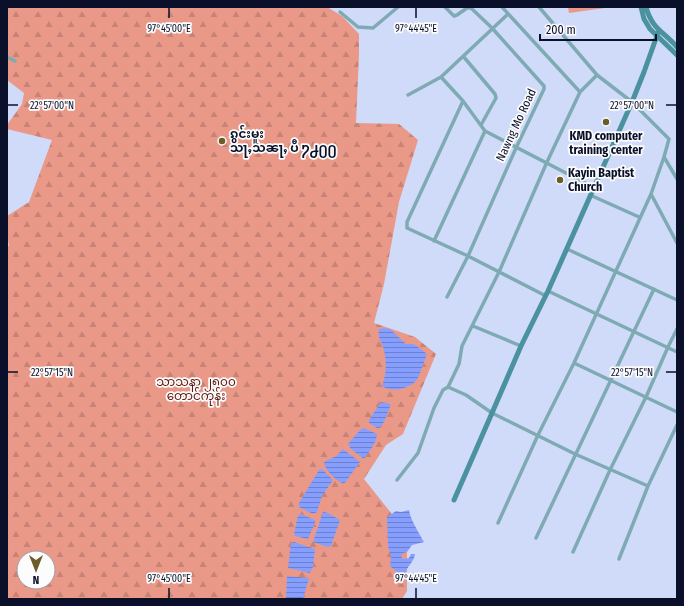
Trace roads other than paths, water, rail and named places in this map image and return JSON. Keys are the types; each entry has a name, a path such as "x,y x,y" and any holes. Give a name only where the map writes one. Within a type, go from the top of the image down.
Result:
{"street":[{"path":"340,12 358,27 373,28 398,7"},
{"name":"Nawng Mo Road","path":"446,7 454,16 458,15 467,8 471,8 492,28 544,86 544,92 516,148 468,256 447,297"},
{"path":"502,7 580,92"},
{"path":"498,523 538,435 574,363 639,217 651,194 669,139 632,102 598,75 539,7"},
{"path":"641,7 646,24 650,29 676,44"},
{"path":"646,7 651,21 658,33 677,55"},
{"path":"408,95 441,77 508,14"},
{"path":"454,500 521,346 547,293 632,102 658,33"},
{"path":"463,56 495,94 496,98 481,125"},
{"path":"7,57 15,61"},
{"path":"397,480 418,453 434,408 443,390 448,387 459,364 462,346 499,272 547,162 580,92 598,75"},
{"path":"441,77 463,101 485,132 547,162 593,187"},
{"path":"463,101 407,222 407,228 410,231 468,256 499,272 596,314 677,352"},
{"path":"434,241 485,132"},
{"path":"664,157 677,179"},
{"path":"651,194 677,243"},
{"path":"590,195 639,217"},
{"path":"567,248 677,300"},
{"path":"536,538 654,289"},
{"path":"473,326 521,346"},
{"path":"573,552 677,329"},
{"path":"574,363 611,382 677,412"},
{"path":"448,387 466,395 492,412 575,454 648,486"},
{"path":"619,559 648,486 677,424"}],"water":[{"path":"379,329 390,329 406,344 414,344 427,354 416,381 404,388 395,390 382,386 386,370 386,360 384,349 379,337"},
{"path":"381,402 391,404 385,420 380,428 377,428 369,423 369,420"},
{"path":"364,428 377,434 377,437 364,459 351,449 348,444 360,430"},
{"path":"343,449 360,462 344,484 331,475 326,469 324,462 336,456"},
{"path":"322,469 333,480 322,496 317,512 313,514 299,507 299,503 319,470"},
{"path":"409,510 413,522 424,542 412,545 407,552 403,553 401,557 404,559 409,558 411,554 415,554 405,574 398,573 390,566 391,556 388,546 387,517 396,511 401,512"},
{"path":"323,512 328,513 340,520 331,546 328,547 313,542"},
{"path":"301,514 315,520 308,539 295,536 294,534 298,515"},
{"path":"294,542 315,549 313,567 310,573 288,568 291,543"},
{"path":"287,576 309,578 303,599 286,599"}],"place":[{"name":"KMD computer training center","path":"606,122"},
{"name":"ၵွင်းမူး သႃႇသၼႃႇ ပီ ႒႕႐႐","path":"222,141"},
{"name":"Kayin Baptist Church","path":"560,180"}],"park label":[{"name":"သာသနာ ၂၅၀၀ တောင်ကုန်း","path":"196,389"}]}
